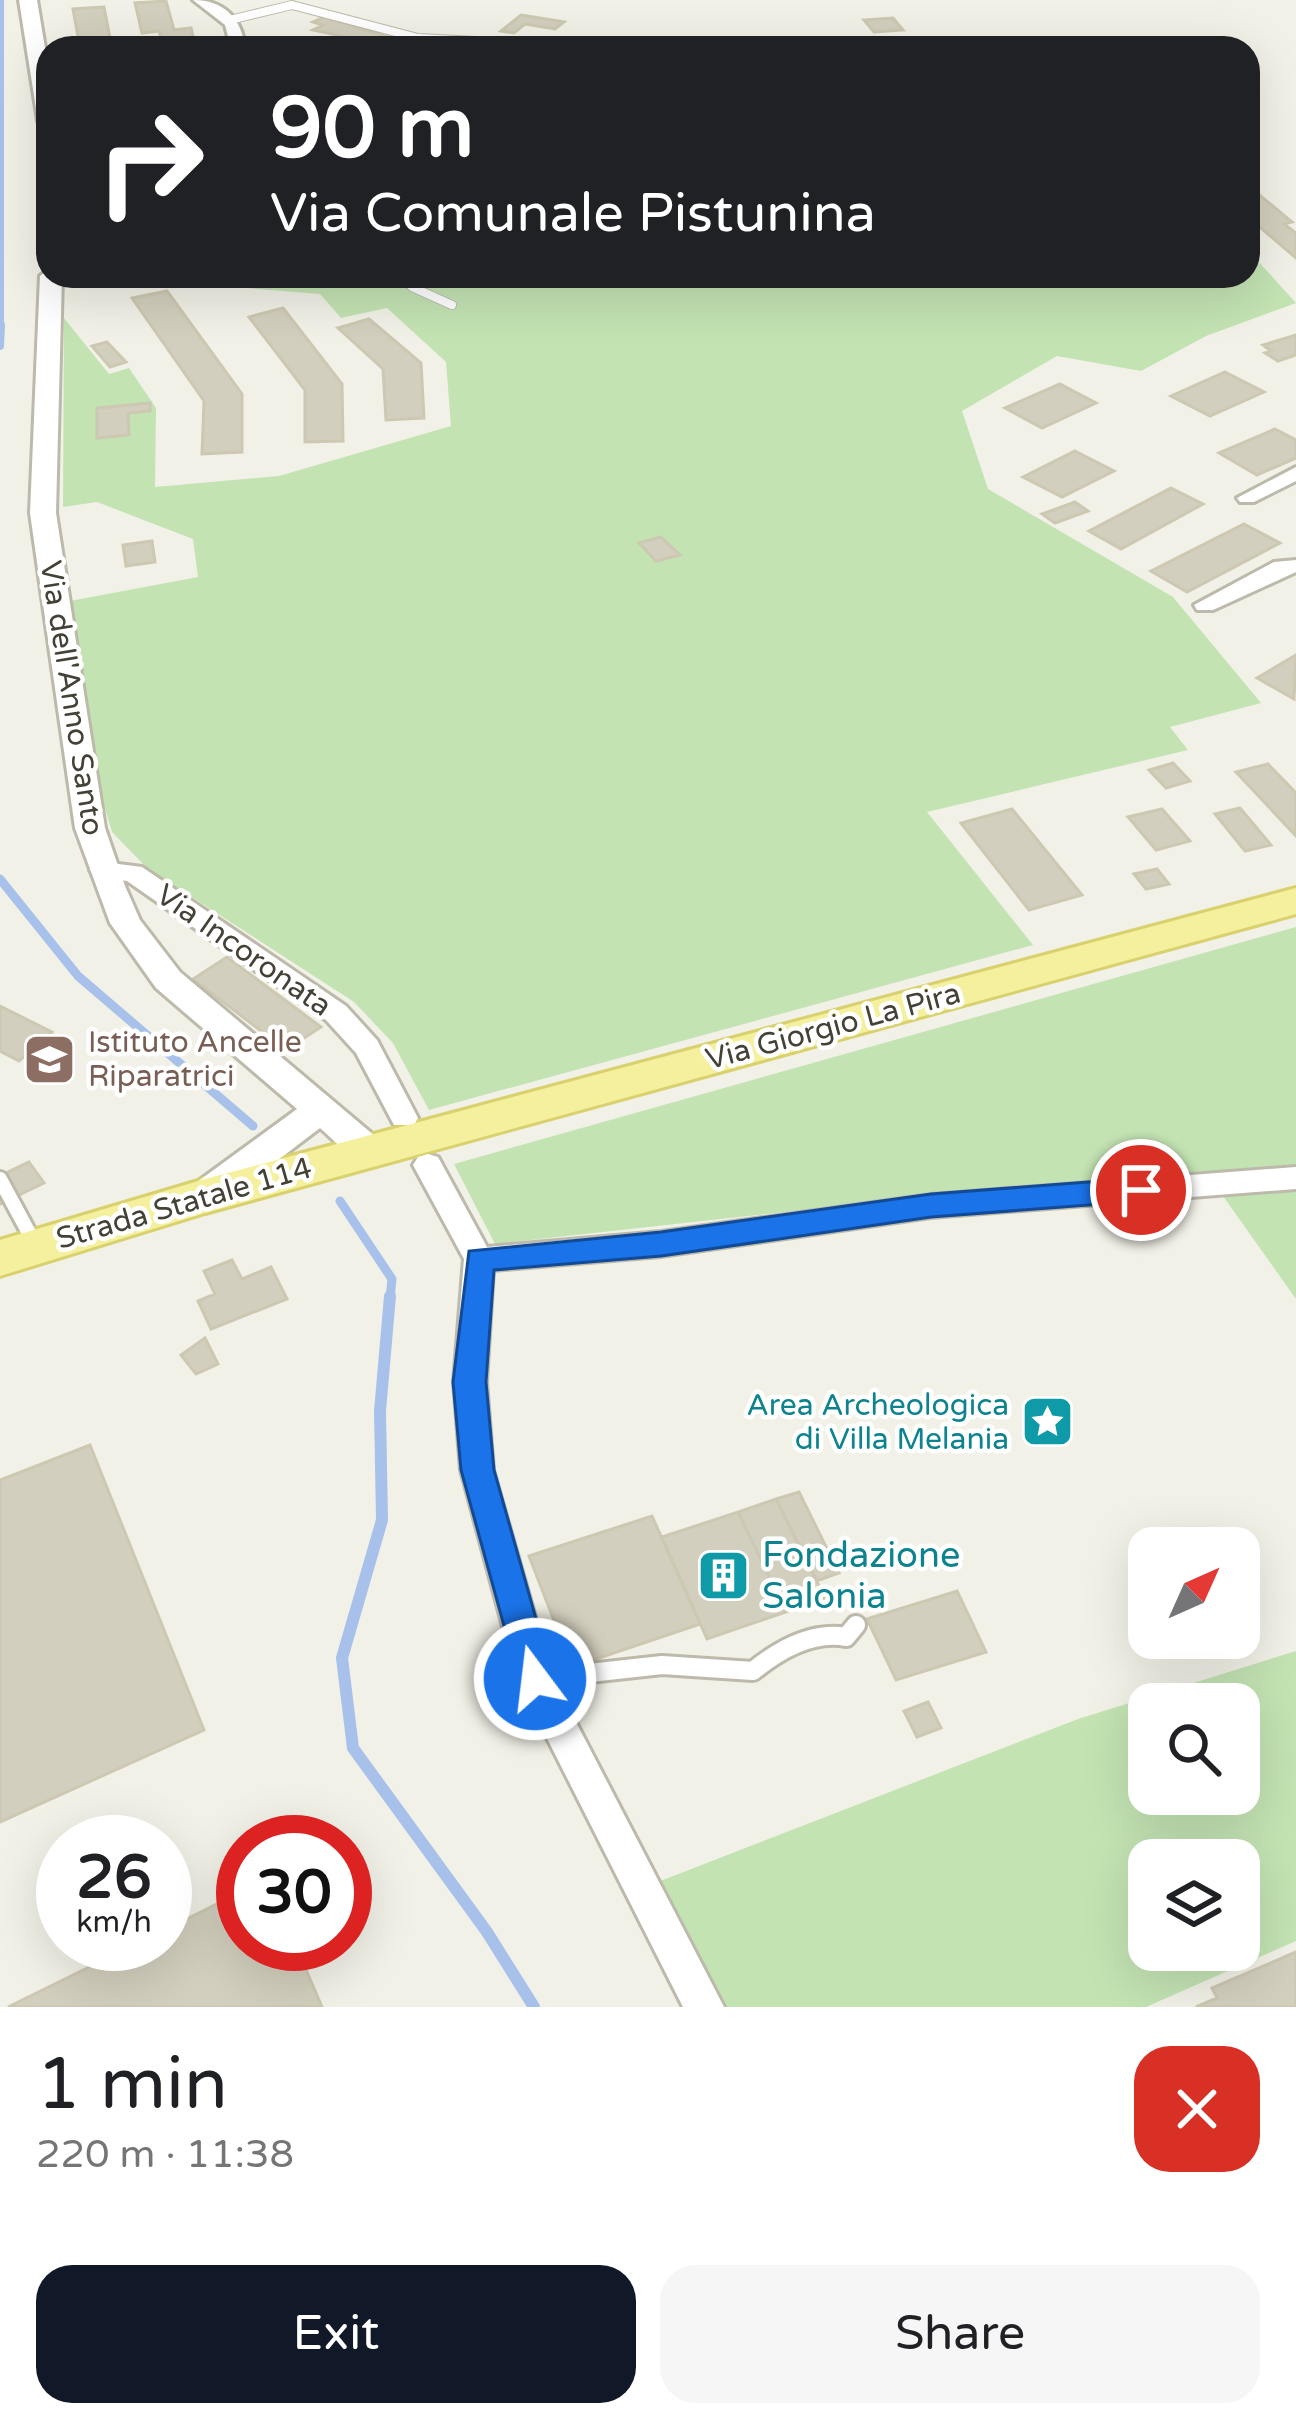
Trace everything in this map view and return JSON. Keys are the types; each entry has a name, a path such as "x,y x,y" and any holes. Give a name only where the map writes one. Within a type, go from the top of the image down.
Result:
{"main road":[{"name":"Via Giorgio La Pira","path":"370,1151 1296,901"},
{"name":"Strada Statale 114","path":"18,1252 370,1151"}],"street":[{"path":"28,0 36,48"},
{"path":"200,0 230,20 238,36"},
{"name":"Via dell'Anno Santo","path":"52,288 44,512 48,565 90,828 103,869 125,923 168,980 370,1151"},
{"path":"1247,498 1296,473"},
{"path":"1204,605 1282,567 1296,566"},
{"name":"Via Incoronata","path":"103,869 133,873 336,1013 367,1047 404,1118"},
{"path":"205,1196 320,1110"},
{"path":"428,1166 479,1259 470,1382 477,1470 535,1679 704,2007"},
{"path":"479,1259 661,1244 931,1206 1296,1178"}],"lane":[{"path":"230,20 293,0"},
{"path":"280,5 323,10 417,36"},
{"path":"414,288 452,305"},
{"path":"0,1178 18,1252"},
{"path":"535,1679 662,1665 753,1671 793,1645 825,1633 846,1637 856,1625"}],"green space":[{"path":"1260,263 1296,303 1206,336 1141,371 1057,356 962,411 988,489 1173,597 1261,703 1170,727 1188,750 927,812 1033,945 429,1110 393,1043 354,1002 147,868 112,832 91,762 70,601 198,577 193,539 97,502 63,507 64,318 109,374 129,368 156,408 155,487 279,476 451,426 446,362 387,308 341,318 320,294 246,288 1260,288"},
{"path":"1296,927 1296,1168 967,1192 495,1244 454,1164"},
{"path":"1296,1191 1296,1299 1223,1196"},
{"path":"1296,1651 1296,1941 1260,1957 1260,1839 1128,1839 1128,1971 1228,1971 1146,2007 722,2007 650,1885 1128,1703 1128,1815 1260,1815 1260,1683 1193,1683"}],"building":[{"path":"166,1 174,30 191,28 193,36 142,33 135,3"},
{"path":"104,7 110,36 78,36 73,9"},
{"path":"521,15 564,22 555,29 525,24 514,33 501,31"},
{"path":"324,17 385,36 341,36 313,30 323,25 313,22"},
{"path":"893,18 903,30 874,32 864,20"},
{"path":"1260,195 1292,222 1284,224 1296,233 1296,258 1260,227"},
{"path":"167,291 242,394 242,452 202,454 204,401 132,298"},
{"path":"283,308 342,384 343,441 305,442 305,390 249,317"},
{"path":"369,319 421,363 424,418 386,420 383,369 338,328"},
{"path":"1296,335 1296,355 1278,361 1265,353 1271,351 1263,345"},
{"path":"107,342 126,362 110,367 92,346"},
{"path":"1225,372 1264,392 1210,416 1171,396"},
{"path":"1060,384 1096,403 1042,428 1005,408"},
{"path":"150,403 150,411 128,413 129,435 97,438 97,408"},
{"path":"1275,429 1296,440 1296,458 1257,475 1219,453"},
{"path":"1075,451 1114,471 1062,497 1023,477"},
{"path":"1171,488 1203,504 1121,549 1089,531"},
{"path":"1075,502 1088,511 1055,523 1042,514"},
{"path":"1244,524 1280,543 1187,592 1151,571"},
{"path":"661,537 680,555 656,561 639,543"},
{"path":"152,541 155,562 126,566 123,545"},
{"path":"1296,655 1294,699 1257,678"},
{"path":"1173,763 1190,781 1166,788 1149,770"},
{"path":"1268,764 1296,793 1296,836 1236,772"},
{"path":"1240,808 1271,845 1245,851 1215,814"},
{"path":"1012,809 1082,895 1029,910 961,823"},
{"path":"1162,809 1190,841 1156,850 1128,817"},
{"path":"1157,869 1169,884 1146,889 1134,874"},
{"path":"227,957 321,1027 286,1050 193,979"},
{"path":"0,1006 52,1032 19,1061 0,1051"},
{"path":"29,1162 44,1183 0,1204 0,1176"},
{"path":"232,1260 242,1279 271,1267 287,1299 211,1329 198,1301 215,1294 204,1271"},
{"path":"205,1338 218,1364 196,1374 181,1355"},
{"path":"90,1445 204,1730 0,1822 0,1480"},
{"path":"799,1492 839,1573 817,1581 776,1499"},
{"path":"776,1499 825,1598 786,1612 738,1512"},
{"name":"Fondazione Salonia","path":"738,1512 786,1612 707,1639 662,1537"},
{"path":"652,1516 700,1624 572,1667 529,1556"},
{"path":"957,1591 986,1652 896,1680 867,1619"},
{"path":"928,1702 941,1728 917,1737 904,1711"},
{"path":"216,1904 216,1971 307,1971 322,2007 8,2007 81,1971 192,1971 192,1916"},
{"path":"1296,1952 1296,2007 1196,2007 1217,1998 1212,1988"}],"waterway":[{"path":"1,0 1,325"},
{"path":"0,346 1,325"},
{"path":"0,879 78,976 253,1126"},
{"path":"340,1201 392,1279 390,1299"},
{"path":"390,1296 380,1411 382,1520 342,1658 353,1748 487,1932 534,2007"}],"place":[{"name":"Istituto Ancelle Riparatrici","path":"49,1059"},
{"name":"Area Archeologica di Villa Melania","path":"1048,1422"},
{"name":"Fondazione Salonia","path":"723,1575"}],"route":[{"path":"535,1679 477,1470 470,1382 479,1259 661,1244 931,1206 1141,1190"}]}
